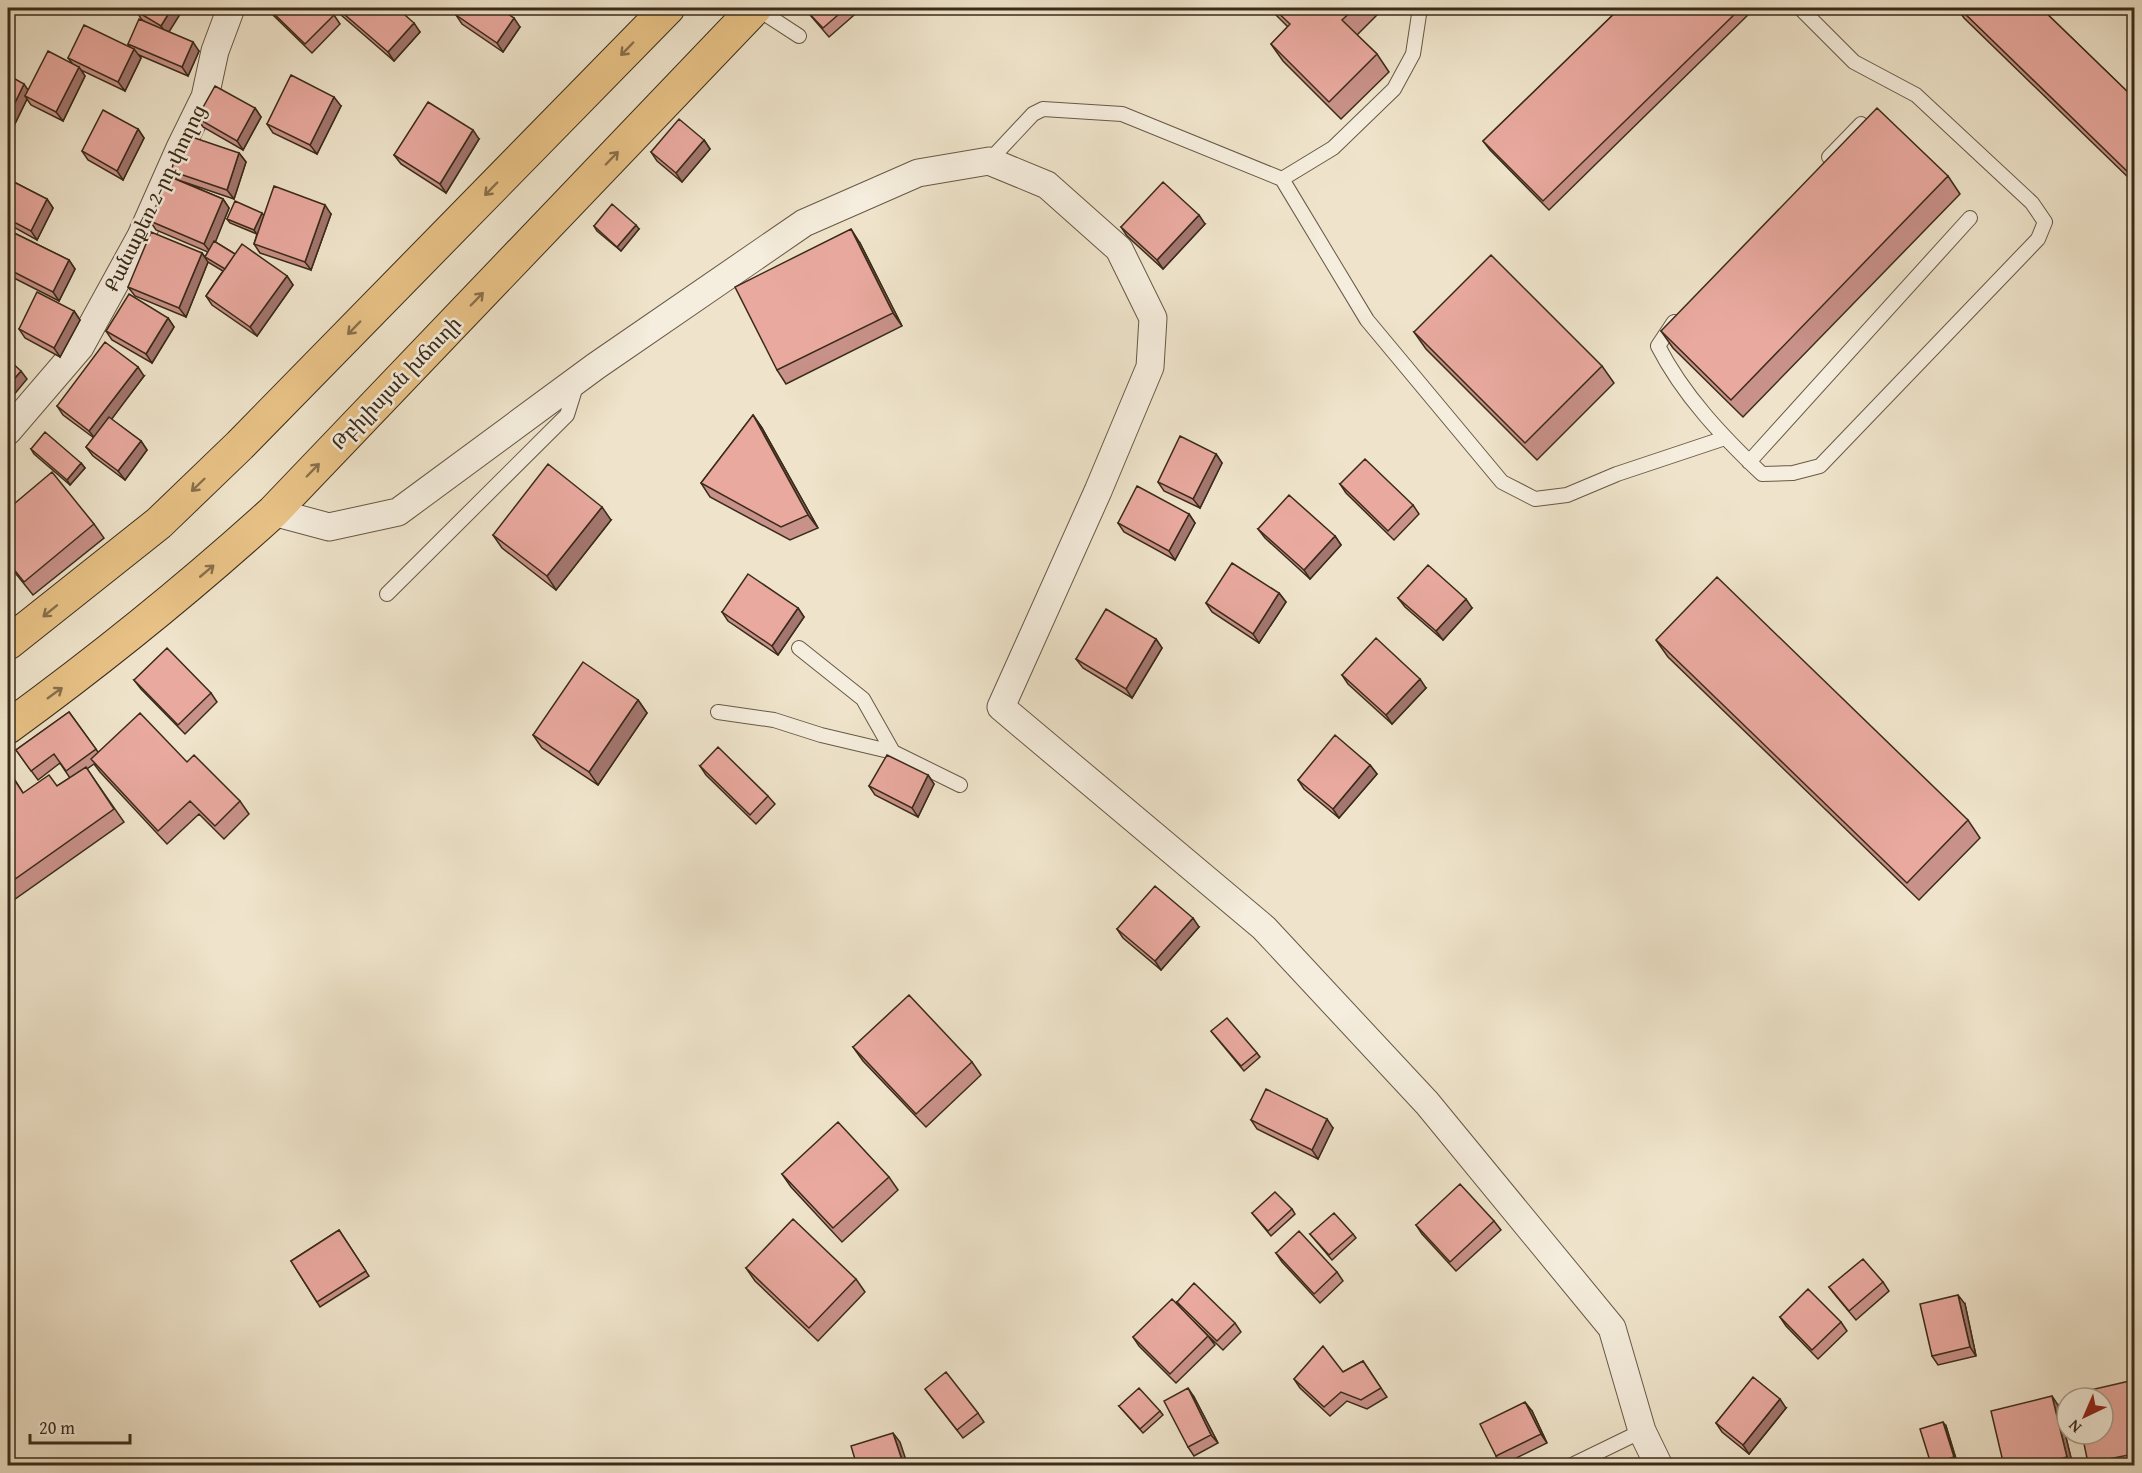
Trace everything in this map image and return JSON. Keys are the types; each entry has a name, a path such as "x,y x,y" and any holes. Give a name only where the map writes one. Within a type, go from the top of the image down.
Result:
{"main road":[{"path":"8,643 159,524 240,445 668,8"},
{"name":"Թբիլիսյան խճուղի","path":"8,727 79,675 209,570 273,512 756,8"}],"street":[{"name":"Քանաքեռ 2-րդ փողոց","path":"8,431 80,347 141,236 205,97 215,51 231,8"},
{"path":"273,512 329,527 398,512 578,379 804,223 918,173 989,161 1047,185 1119,249 1153,318 1150,367 1098,491 1001,706 1264,928 1426,1103 1612,1328 1642,1431 1659,1466"}],"lane":[{"path":"756,8 800,36"},
{"path":"1282,179 1333,148 1394,89 1413,54 1420,8"},
{"path":"1685,310 1669,327 1658,346 1670,371 1725,438 1762,474 1792,473 1820,466 2038,239 2045,222 2032,203 1916,95 1854,62 1800,8"},
{"path":"989,161 1033,114 1043,109 1122,114 1282,179 1367,320 1502,482 1535,499 1567,495 1617,474 1725,438"},
{"path":"1821,166 1861,124"},
{"path":"1749,462 1970,219"},
{"path":"387,594 567,415 578,379"},
{"path":"799,648 863,699 893,752"},
{"path":"718,712 774,720 821,735 893,752 960,785"},
{"path":"1570,1466 1642,1431"}],"building":[{"path":"138,8 172,8 161,26 136,11"},
{"path":"268,8 326,8 334,15 305,44"},
{"path":"337,8 397,8 414,23 388,52"},
{"path":"461,8 499,8 514,18 497,43 456,15"},
{"path":"804,8 846,8 823,28"},
{"path":"1273,8 1355,8 1342,20 1377,54 1329,102 1271,44 1290,24"},
{"path":"1620,8 1741,8 1543,201 1483,141"},
{"path":"1959,8 2041,8 2134,98 2134,178"},
{"path":"139,19 193,42 182,67 128,44"},
{"path":"84,25 134,49 118,82 68,58"},
{"path":"48,51 79,67 56,112 25,96"},
{"path":"8,75 24,84 8,117"},
{"path":"291,75 334,97 310,145 267,124"},
{"path":"215,86 255,108 237,141 197,118"},
{"path":"428,102 473,130 440,184 394,155"},
{"path":"1877,108 1948,176 1731,400 1661,331"},
{"path":"103,110 138,129 117,171 82,151"},
{"path":"679,119 704,140 676,173 651,152"},
{"path":"183,134 239,153 227,190 171,171"},
{"path":"168,176 223,199 204,244 150,221"},
{"path":"8,179 47,199 31,231 8,219"},
{"path":"1163,182 1199,215 1157,260 1121,227"},
{"path":"274,186 325,205 305,262 254,244"},
{"path":"235,201 262,213 254,230 227,219"},
{"path":"612,204 636,225 617,247 594,226"},
{"path":"851,229 893,313 777,370 735,287"},
{"path":"8,230 69,260 53,292 8,269"},
{"path":"151,232 202,253 179,308 128,287"},
{"path":"214,241 235,254 225,269 205,257"},
{"path":"242,244 287,276 250,327 206,296"},
{"path":"1491,255 1602,366 1525,443 1414,332"},
{"path":"37,292 74,311 54,348 19,329"},
{"path":"129,294 168,318 146,354 106,331"},
{"path":"105,342 138,367 89,431 57,406"},
{"path":"8,359 21,371 8,386"},
{"path":"753,415 808,515 781,527 701,483"},
{"path":"109,417 141,441 118,471 86,447"},
{"path":"45,432 81,463 67,480 31,449"},
{"path":"1180,436 1216,454 1193,499 1158,482"},
{"path":"1365,459 1413,505 1388,531 1340,484"},
{"path":"548,464 602,507 547,576 493,535"},
{"path":"52,472 94,524 24,582 8,562 8,518 10,516 8,509"},
{"path":"1137,486 1189,514 1169,551 1118,523"},
{"path":"1289,495 1335,536 1304,570 1258,529"},
{"path":"1232,563 1279,593 1253,634 1206,603"},
{"path":"1428,565 1466,599 1436,631 1398,598"},
{"path":"748,574 798,608 772,646 722,612"},
{"path":"1717,577 1968,820 1907,883 1656,640"},
{"path":"1106,609 1156,639 1126,689 1076,659"},
{"path":"1376,638 1420,679 1386,715 1342,675"},
{"path":"167,648 211,693 178,725 134,680"},
{"path":"583,662 638,700 589,772 533,735"},
{"path":"69,712 96,749 66,771 54,754 31,771 16,750"},
{"path":"140,713 187,762 194,755 240,801 215,826 190,801 158,831 91,759"},
{"path":"1335,735 1370,765 1333,809 1298,780"},
{"path":"718,747 768,796 750,815 700,766"},
{"path":"887,755 928,775 912,808 869,786"},
{"path":"86,767 114,809 8,884 8,770 23,793 49,775 57,786"},
{"path":"1155,886 1193,918 1155,961 1117,929"},
{"path":"909,995 972,1062 916,1114 853,1047"},
{"path":"1227,1018 1257,1053 1241,1066 1211,1031"},
{"path":"1266,1089 1327,1119 1312,1150 1251,1120"},
{"path":"838,1122 889,1177 833,1228 782,1174"},
{"path":"1460,1184 1494,1221 1450,1262 1416,1225"},
{"path":"1275,1192 1292,1209 1268,1231 1252,1213"},
{"path":"1334,1213 1353,1234 1329,1255 1310,1234"},
{"path":"793,1219 856,1279 809,1328 746,1268"},
{"path":"339,1230 366,1271 317,1302 291,1261"},
{"path":"1299,1231 1337,1272 1314,1294 1276,1253"},
{"path":"2131,1234 2134,1234 2134,1269 2131,1269"},
{"path":"1863,1259 1883,1282 1849,1311 1829,1287"},
{"path":"1194,1283 1235,1323 1217,1341 1177,1302"},
{"path":"1808,1289 1841,1322 1812,1350 1780,1317"},
{"path":"1958,1295 1970,1347 1932,1356 1920,1304"},
{"path":"1172,1299 1208,1336 1170,1374 1133,1337"},
{"path":"1323,1346 1343,1372 1363,1361 1381,1388 1361,1400 1341,1392 1324,1407 1294,1379"},
{"path":"946,1372 978,1413 957,1430 925,1389"},
{"path":"1753,1377 1780,1399 1743,1445 1716,1423"},
{"path":"2134,1380 2134,1454 2088,1463 2084,1446 2115,1446 2115,1386 2108,1386"},
{"path":"1139,1388 1160,1411 1140,1429 1119,1406"},
{"path":"1188,1388 1211,1435 1188,1447 1164,1401"},
{"path":"2052,1396 2055,1408 2055,1446 2064,1446 2067,1457 2033,1466 2004,1466 1991,1411"},
{"path":"1525,1402 1541,1434 1496,1456 1480,1424"},
{"path":"1943,1422 1954,1457 1931,1464 1920,1429"},
{"path":"893,1433 904,1466 857,1466 851,1446"}]}
